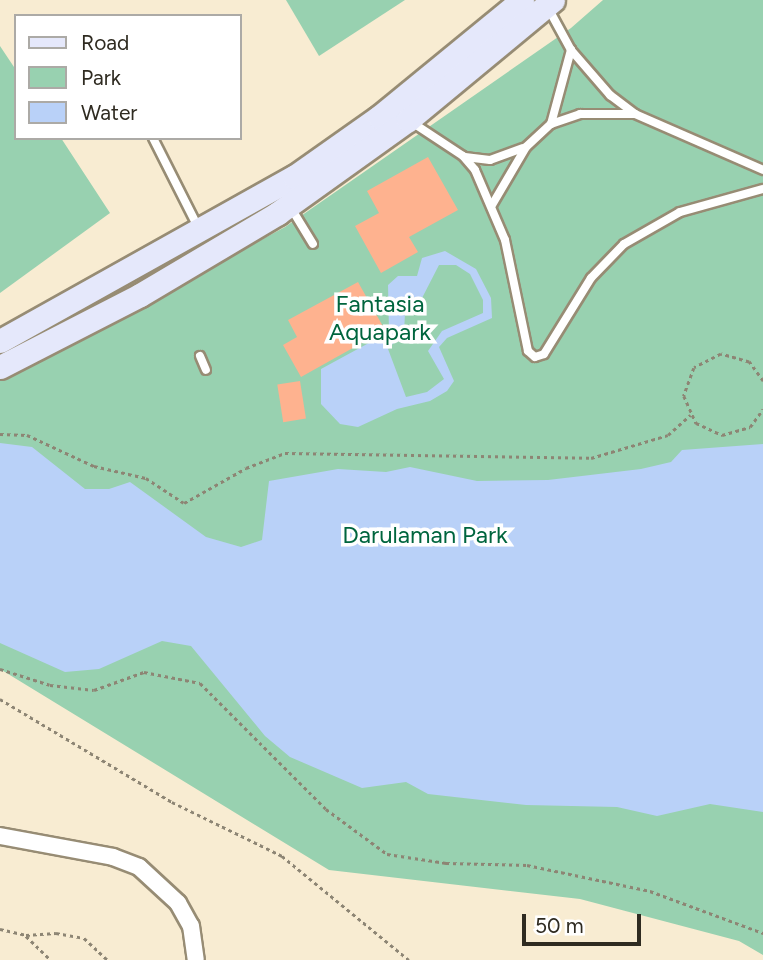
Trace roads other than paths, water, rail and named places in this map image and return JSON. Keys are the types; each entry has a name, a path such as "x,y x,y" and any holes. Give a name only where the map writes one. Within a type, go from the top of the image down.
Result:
{"street":[{"path":"0,341 294,177 379,117 522,0"},
{"path":"0,368 141,295 289,206 408,120 550,3"},
{"path":"0,836 113,857 139,867 165,887 182,910 194,937 196,960"}],"lane":[{"path":"550,3 571,50 610,95 635,114 763,170"},
{"path":"551,124 571,50"},
{"path":"492,205 526,147 551,124 580,114 635,114"},
{"path":"408,120 463,156 490,160 526,147"},
{"path":"154,140 200,231"},
{"path":"463,156 492,205 515,275 528,351 535,357 544,354 591,278 624,244 680,212 763,189"},
{"path":"289,206 313,244"},
{"path":"200,356 206,370"}],"water":[{"path":"445,251 476,269 491,298 492,318 447,338 439,347 454,381 447,391 430,401 397,409 358,427 340,424 321,404 321,369 389,332 388,285 398,276 417,276 422,258","holes":["439,265 456,265 470,274 483,300 483,313 442,331 428,351 444,379 427,392 406,397 388,349 404,332 405,314 421,300"]},
{"path":"0,443 32,447 85,489 109,489 130,482 206,537 241,547 262,540 269,481 338,469 386,472 410,467 477,481 548,480 641,469 671,462 682,450 763,444 763,812 710,804 657,816 617,807 526,805 428,794 406,782 362,788 290,757 265,736 191,646 162,641 99,669 65,672 0,643"}],"park label":[{"name":"Fantasia Aquapark","path":"380,318"},
{"name":"Darulaman Park","path":"425,535"}]}
